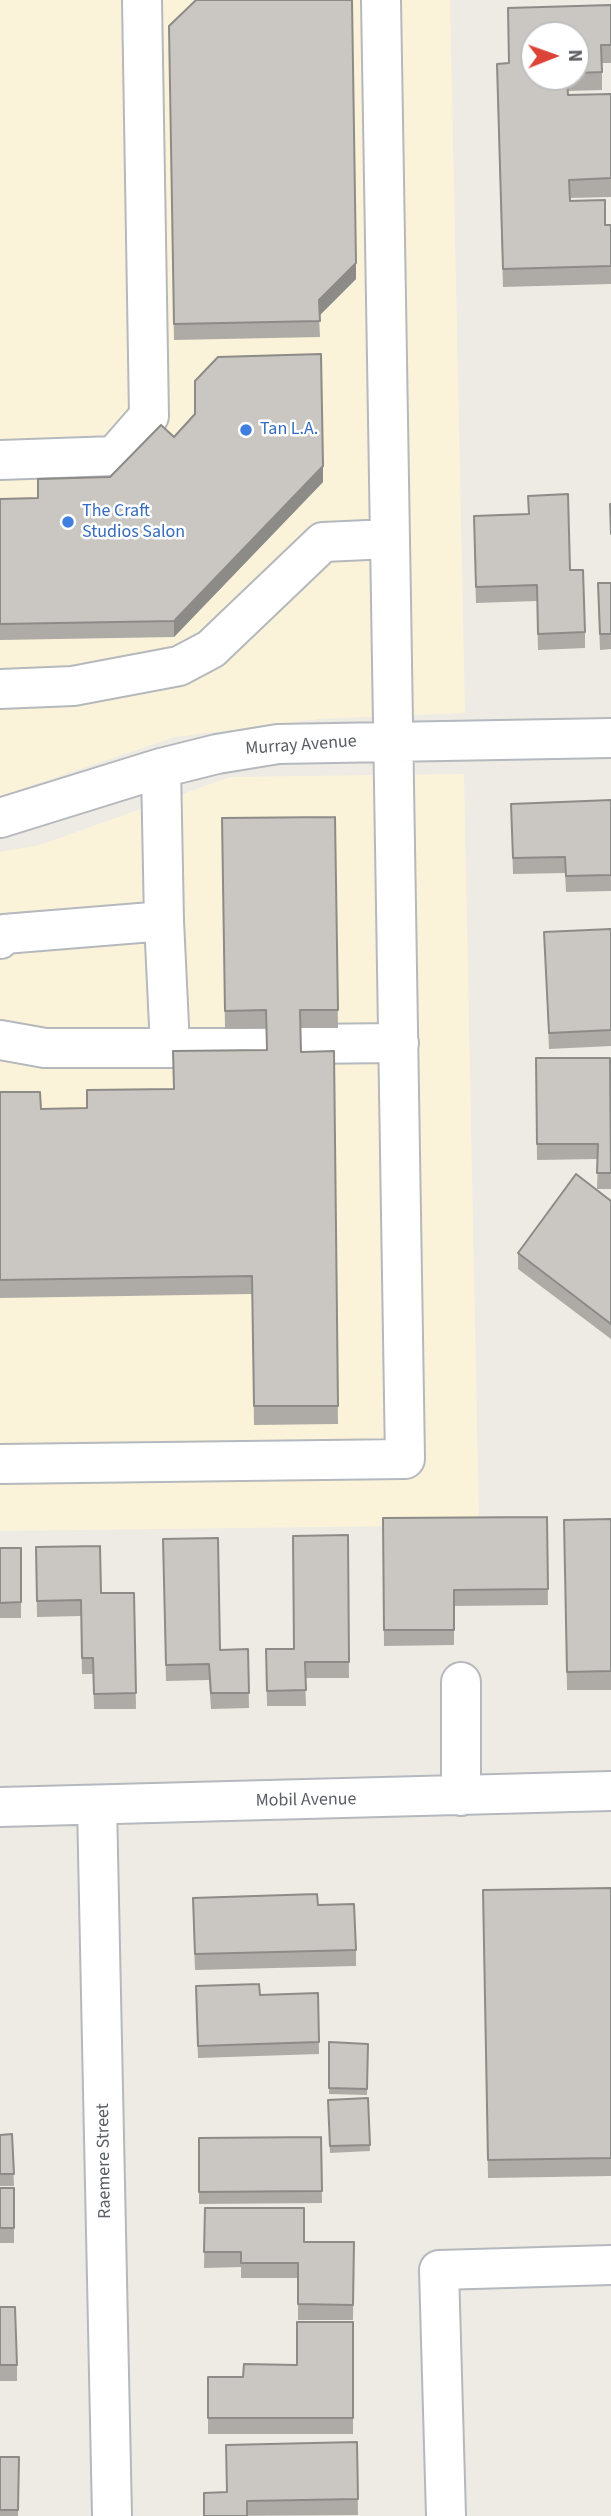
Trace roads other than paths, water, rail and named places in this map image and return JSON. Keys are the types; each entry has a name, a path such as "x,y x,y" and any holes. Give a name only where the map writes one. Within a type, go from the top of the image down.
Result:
{"street":[{"path":"0,460 114,456 149,416 142,0"},
{"path":"0,1464 405,1459 381,0"},
{"path":"0,689 73,686 179,666 211,649 323,542 390,539"},
{"name":"Murray Avenue","path":"0,818 161,768 217,754 278,744 611,738"},
{"path":"161,768 170,1047"},
{"path":"0,939 4,934 164,921"},
{"path":"0,1040 45,1048 399,1043"},
{"path":"461,1682 461,1796"},
{"name":"Mobil Avenue","path":"0,1807 611,1791"},
{"name":"Raemere Street","path":"97,1805 112,2516"},
{"path":"446,2516 439,2270 611,2265"}],"place":[{"name":"Tan L.A.","path":"246,430"},
{"name":"The Craft Studios Salon","path":"68,522"}]}
